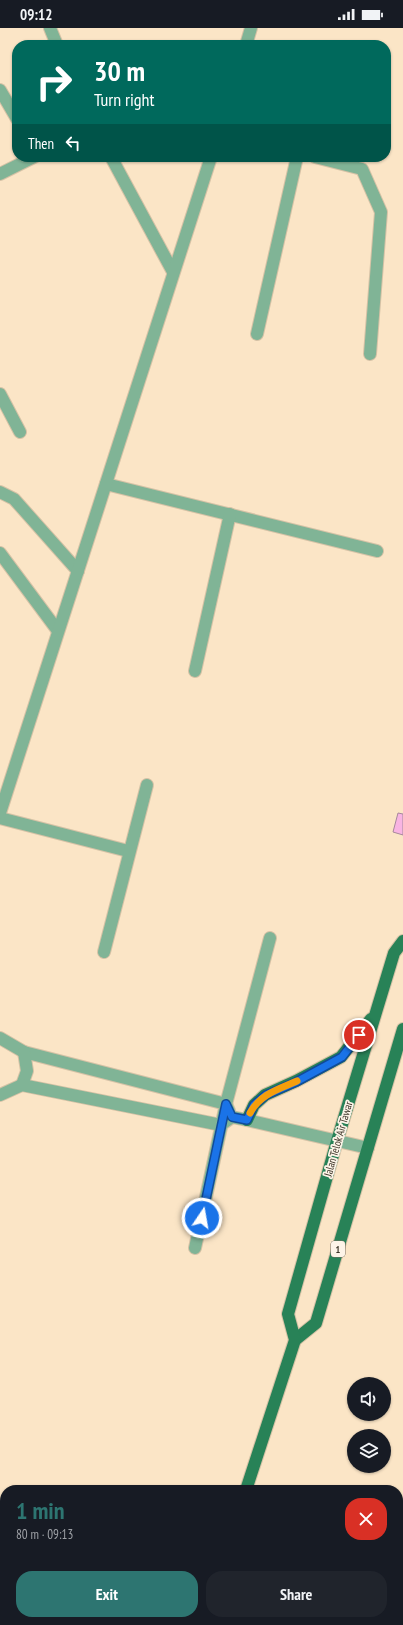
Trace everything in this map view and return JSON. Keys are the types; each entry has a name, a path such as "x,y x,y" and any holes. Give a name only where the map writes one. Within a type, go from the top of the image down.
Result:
{"main road":[{"name":"Jalan Telok Air Tawar","path":"295,1340 288,1314 337,1141 394,953 403,941"},
{"path":"247,1120 254,1105 266,1095 296,1082 342,1057 376,1013"},
{"name":"1","path":"295,1340 316,1323 403,1029"},
{"path":"248,1485 295,1340"}],"street":[{"path":"50,28 55,40"},
{"path":"247,40 251,28"},
{"path":"0,90 12,110"},
{"path":"0,174 24,162"},
{"path":"114,162 173,272"},
{"path":"128,851 0,812 209,162"},
{"path":"257,334 296,162"},
{"path":"335,162 362,169 381,212 370,354"},
{"path":"0,394 20,432"},
{"path":"106,484 377,551"},
{"path":"0,492 14,499 78,571"},
{"path":"195,671 230,514"},
{"path":"0,553 58,631"},
{"path":"104,952 128,851 146,785"},
{"path":"195,1248 226,1104 270,938"},
{"path":"0,1038 24,1052 226,1104"},
{"path":"22,1085 27,1071 24,1052"},
{"path":"0,1095 22,1085 221,1125 232,1117 368,1148"},
{"path":"226,1104 232,1117"}],"building":[{"path":"398,813 403,814 403,835 393,832"}],"slow traffic":[{"path":"250,1113 254,1105 266,1095 297,1081"}],"route":[{"path":"202,1218 226,1104 232,1117 247,1120 254,1105 266,1095 296,1082 342,1057 359,1035"}]}
